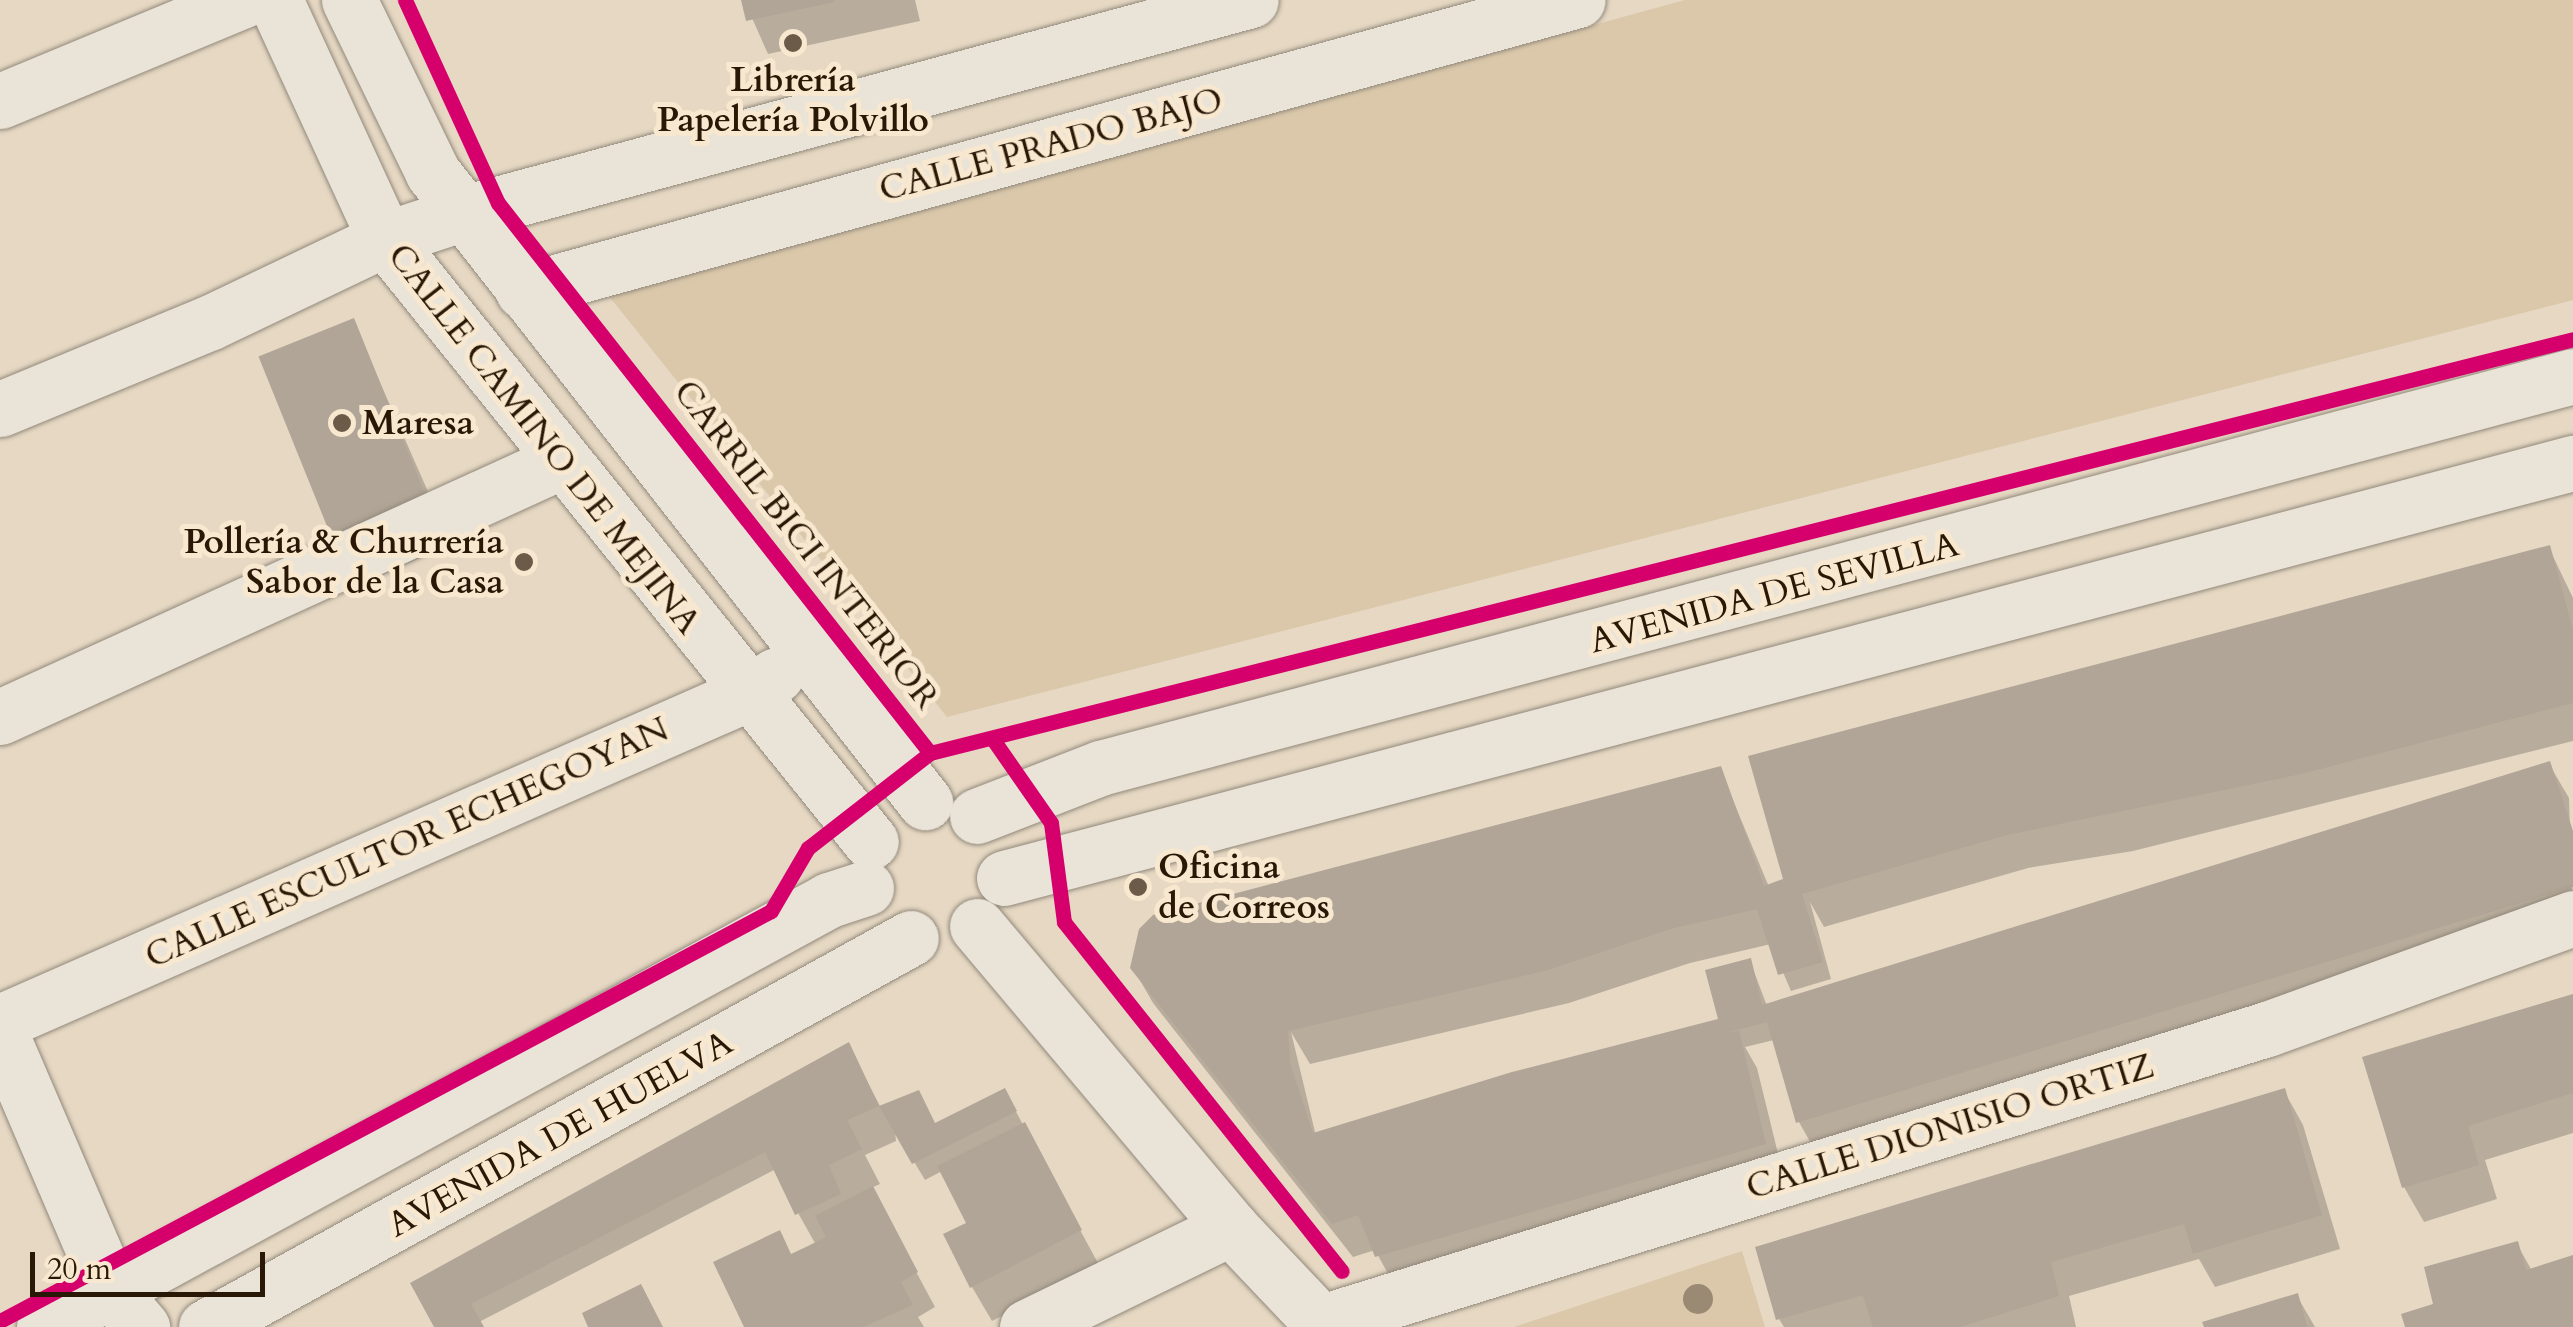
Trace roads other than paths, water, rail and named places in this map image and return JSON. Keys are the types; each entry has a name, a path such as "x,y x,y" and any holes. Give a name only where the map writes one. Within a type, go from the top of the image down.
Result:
{"street":[{"path":"0,101 244,0"},
{"name":"CALLE CAMINO DE MEJINA","path":"274,0 385,240 747,694 868,865"},
{"path":"349,0 410,131 464,213 925,802"},
{"path":"0,410 210,323 385,240 464,213 1251,0"},
{"name":"CALLE PRADO BAJO","path":"523,290 1578,0"},
{"name":"AVENIDA DE SEVILLA","path":"977,816 1100,768 2573,376"},
{"path":"0,717 562,461"},
{"path":"1004,878 2573,463"},
{"name":"CALLE ESCULTOR ECHEGOYAN","path":"0,1022 747,694 808,654"},
{"path":"44,1327 126,1309 829,900 868,865 892,816 925,802 944,802 977,816 993,833 1004,878 991,913 977,926 946,941 911,938 882,918 868,865"},
{"name":"CALLE DIONISIO ORTIZ","path":"1324,1325 2267,1028 2573,918"},
{"path":"977,926 1231,1228 1324,1325"},
{"name":"AVENIDA DE HUELVA","path":"206,1327 911,938"},
{"path":"0,1032 126,1309"},
{"path":"1027,1327 1231,1228"}],"place":[{"name":"Librería Papelería Polvillo","path":"793,43"},
{"name":"Maresa","path":"342,423"},
{"name":"Pollería & Churrería Sabor de la Casa","path":"524,562"},
{"name":"Oficina de Correos","path":"1138,887"}]}
